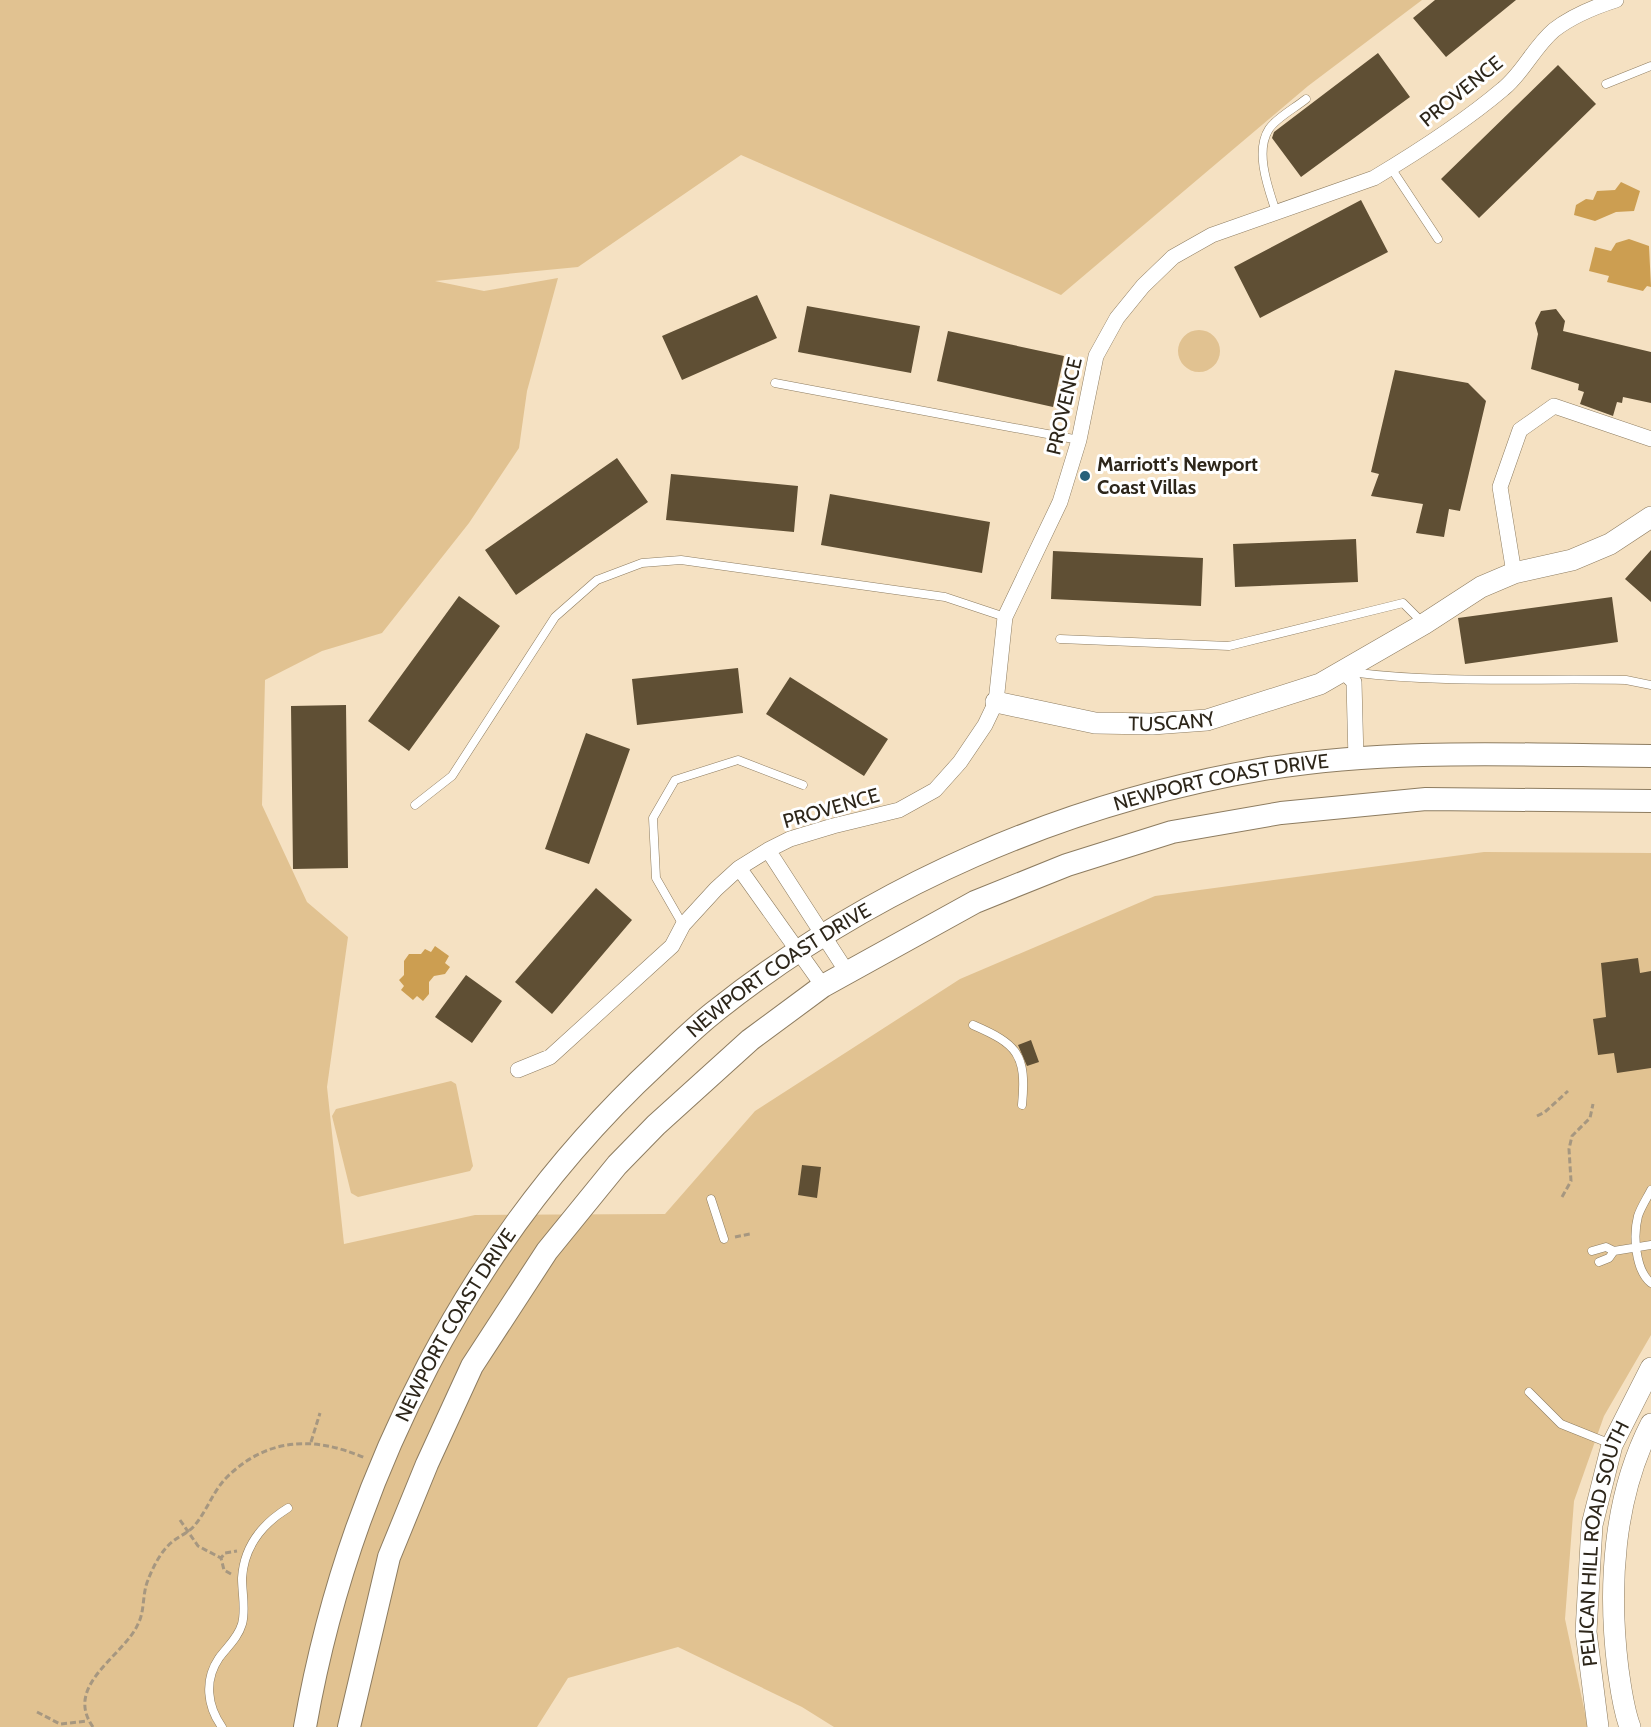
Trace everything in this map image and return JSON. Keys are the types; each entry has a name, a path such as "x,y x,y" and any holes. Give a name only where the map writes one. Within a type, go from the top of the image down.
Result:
{"main road":[{"name":"NEWPORT COAST DRIVE","path":"305,1727 345,1560 381,1465 433,1352 491,1258 563,1161 633,1086 711,1014 798,950 879,901 987,849 1074,816 1173,788 1266,769 1406,754 1651,756"},
{"name":"NEWPORT COAST DRIVE","path":"349,1727 389,1557 427,1464 472,1366 547,1251 618,1165 656,1125 750,1041 823,986 975,902 1067,865 1172,832 1281,813 1426,799 1651,801"}],"street":[{"name":"PROVENCE","path":"518,1070 550,1057 672,946 683,925 739,868 790,839 899,810 935,790 960,762 985,724 996,702 1005,617 1060,502 1079,440 1096,356 1117,318 1143,286 1173,257 1212,235 1374,178 1391,168 1439,138 1506,88 1554,31 1590,8 1616,0"},
{"path":"1514,573 1500,487 1520,430 1554,406 1651,439"},
{"name":"TUSCANY","path":"996,702 1095,723 1152,724 1207,720 1320,684 1481,588 1514,573 1572,560 1610,544 1651,517"},
{"path":"1343,671 1354,682 1356,760"},
{"name":"PROVENCE","path":"768,850 847,972"},
{"path":"739,868 823,986"},
{"name":"PELICAN HILL ROAD SOUTH","path":"1598,1727 1586,1632 1592,1525 1612,1445 1651,1368"},
{"name":"PELICAN HILL ROAD SOUTH","path":"1630,1727 1624,1711 1612,1624 1618,1526 1637,1452 1651,1424"}],"lane":[{"path":"1606,84 1651,66"},
{"path":"1276,213 1266,183 1263,150 1269,129 1306,99"},
{"path":"1391,168 1438,239"},
{"path":"775,383 1079,440"},
{"path":"415,805 452,776 555,617 597,580 642,563 681,560 945,597 1005,617"},
{"path":"1060,639 1228,646 1403,603 1424,624"},
{"path":"1343,671 1392,677 1452,680 1626,680 1651,685"},
{"path":"683,925 656,878 653,818 675,780 738,760 802,785"},
{"path":"973,1025 1004,1039 1013,1047 1024,1078 1022,1105"},
{"path":"1651,1191 1638,1215 1636,1247 1647,1280 1651,1283"},
{"path":"711,1199 724,1239"},
{"path":"1592,1251 1606,1247 1614,1251 1651,1245"},
{"path":"1599,1262 1609,1258 1614,1251"},
{"path":"1529,1392 1561,1424 1612,1445"},
{"path":"222,1727 213,1712 209,1680 218,1660 234,1640 243,1623 242,1578 246,1555 268,1521 288,1508"}],"path":[{"path":"1537,1116 1545,1112 1568,1091"},
{"path":"1562,1197 1571,1181 1569,1149 1572,1136 1590,1118 1593,1104"},
{"path":"736,1237 750,1234"},
{"path":"311,1442 320,1413"},
{"path":"93,1727 88,1721 87,1693 94,1676 129,1640 139,1623 148,1579 162,1552 187,1532 203,1515 226,1478 250,1459 270,1449 311,1442 334,1446 381,1465"},
{"path":"180,1520 198,1546 221,1558"},
{"path":"37,1712 60,1724 88,1721"}],"shaded area":[{"path":"0,0 1422,0 1308,86 1061,295 741,155 578,267 435,281 484,291 558,278 527,391 519,448 469,523 382,633 322,651 265,680 262,805 307,902 348,937 327,1087 344,1244 475,1215 665,1214 755,1111 960,979 1155,896 1484,852 1651,853 1651,1335 1604,1416 1574,1501 1565,1619 1588,1727 834,1727 802,1707 678,1647 568,1678 537,1727 0,1727"},
{"path":"1621,182 1640,191 1634,211 1616,212 1595,221 1574,215 1576,205 1586,199 1593,200 1597,191 1615,190"},
{"path":"1629,239 1649,246 1651,287 1647,286 1643,291 1607,282 1609,276 1589,271 1595,247 1611,251 1616,243"},
{"path":"1199,330 1207,331 1214,336 1219,343 1219,359 1214,366 1207,371 1199,372 1191,371 1184,366 1179,359 1178,351 1179,343 1184,336 1191,331"},
{"path":"435,946 449,956 445,963 450,967 445,974 434,976 429,982 429,994 423,1001 417,996 413,1000 401,990 404,986 399,980 404,975 404,961 409,954 421,954 425,949 431,952"},
{"path":"451,1081 456,1084 473,1166 470,1171 358,1197 351,1193 332,1116 336,1109"}],"building":[{"path":"1435,0 1516,0 1446,57 1413,18"},
{"path":"1378,53 1410,97 1301,177 1272,138 1274,132"},
{"path":"1558,65 1596,104 1479,218 1441,179"},
{"path":"1361,200 1388,252 1260,318 1234,267"},
{"path":"757,295 777,338 682,380 662,336"},
{"path":"807,306 920,326 911,373 798,352"},
{"path":"1556,309 1565,321 1563,331 1651,352 1651,403 1623,397 1622,403 1617,402 1613,416 1580,404 1584,392 1578,390 1579,384 1531,369 1538,334 1535,323 1541,311"},
{"path":"948,331 1064,356 1053,407 937,381"},
{"path":"1395,370 1468,383 1486,401 1460,511 1449,509 1444,537 1416,533 1423,504 1371,496 1379,474 1371,472"},
{"path":"617,458 648,502 516,595 485,550"},
{"path":"671,474 798,486 794,532 666,520"},
{"path":"830,494 990,522 982,573 821,545"},
{"path":"1356,539 1358,582 1235,587 1233,544"},
{"path":"1651,550 1651,602 1625,579"},
{"path":"1053,551 1203,558 1201,606 1051,599"},
{"path":"459,596 500,626 409,751 368,721"},
{"path":"1612,597 1618,642 1465,664 1458,618"},
{"path":"738,668 743,713 637,725 632,679"},
{"path":"790,677 888,739 864,776 766,714"},
{"path":"346,705 348,868 293,869 291,706"},
{"path":"586,733 630,749 589,864 545,849"},
{"path":"596,888 632,920 552,1014 515,982"},
{"path":"1638,958 1640,973 1651,971 1651,1068 1617,1073 1614,1053 1598,1055 1593,1019 1606,1017 1601,963"},
{"path":"466,975 502,1001 472,1043 435,1017"},
{"path":"1031,1040 1039,1062 1027,1066 1018,1045"},
{"path":"802,1165 821,1167 817,1198 798,1195"}],"place":[{"name":"Marriott's Newport Coast Villas","path":"1085,476"}]}
